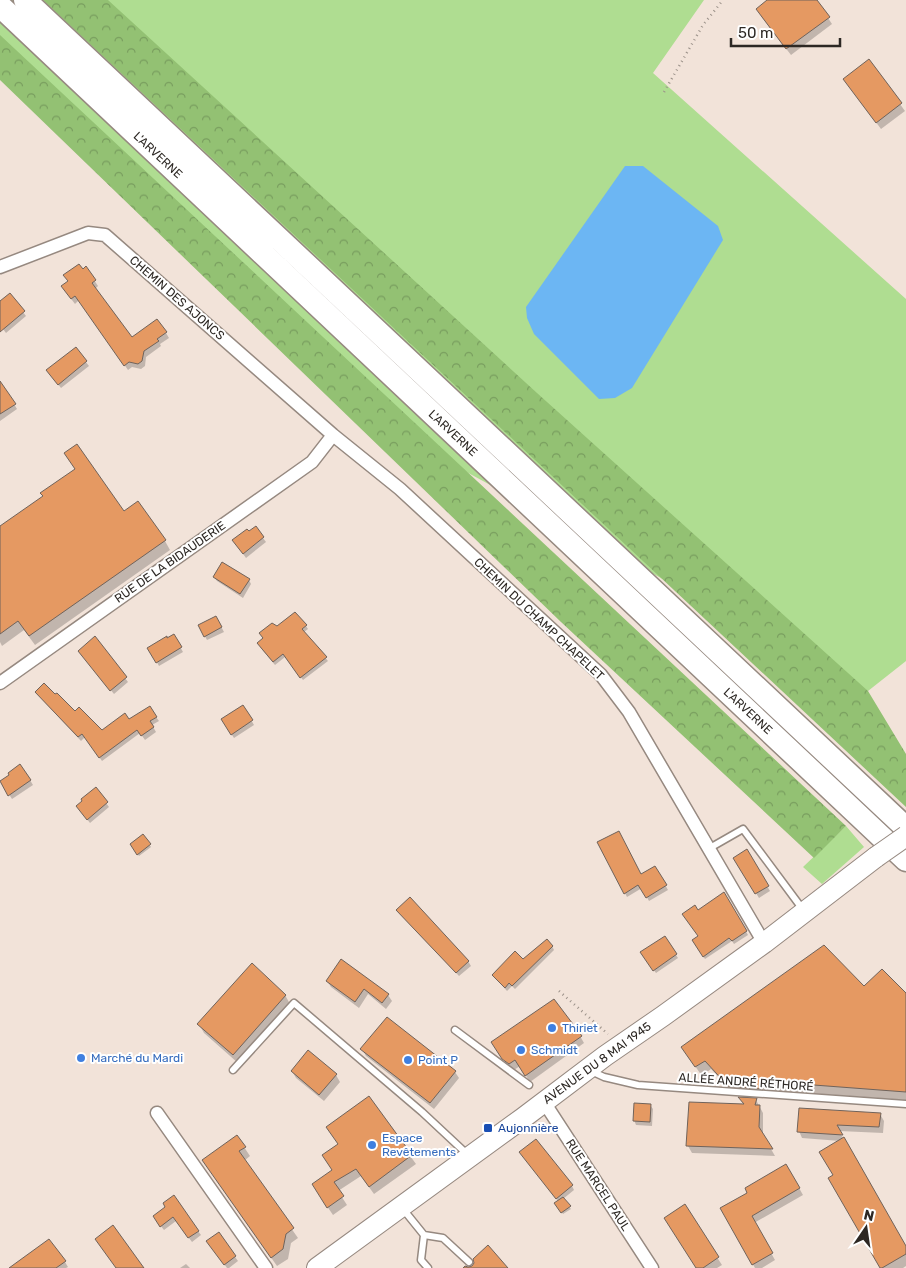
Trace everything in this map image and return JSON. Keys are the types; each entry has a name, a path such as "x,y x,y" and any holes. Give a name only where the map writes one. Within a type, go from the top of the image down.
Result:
{"highway":[{"name":"L'ARVERNE","path":"25,0 906,828"},
{"name":"L'ARVERNE","path":"0,6 906,860"}],"main road":[{"name":"AVENUE DU 8 MAI 1945","path":"317,1268 620,1045 764,943 906,836"}],"street":[{"name":"CHEMIN DES AJONCS","path":"0,267 88,233 105,235 333,434"},
{"name":"RUE DE LA BIDAUDERIE","path":"0,683 312,462 333,434"},
{"name":"CHEMIN DU CHAMP CHAPELET","path":"333,434 400,489 600,675 629,712 764,943"},
{"name":"RUE MARCEL PAUL","path":"544,1102 652,1268"},
{"path":"158,1113 266,1268"}],"lane":[{"path":"708,849 743,829 804,912"},
{"path":"233,1070 294,1003 422,1112 470,1156"},
{"path":"455,1030 529,1085"},
{"name":"ALLÉE ANDRÉ RÉTHORÉ","path":"588,1069 604,1077 638,1086 906,1104"},
{"path":"401,1206 424,1235 444,1238 469,1262"},
{"path":"424,1235 421,1260 428,1268"}],"path":[{"path":"664,92 703,25 723,0"},
{"path":"559,991 620,1045"}],"green space":[{"path":"0,0 704,0 653,73 906,299 906,661 868,691 362,415 0,77"},
{"path":"43,0 108,0 537,393 868,691 906,754 906,807"},
{"path":"0,35 846,826 814,858 561,622 0,80"},
{"path":"846,826 864,847 822,884 803,867"}],"water":[{"path":"625,166 643,166 718,226 723,240 632,388 615,398 599,399 534,334 527,318 526,307"}],"building":[{"path":"767,0 817,0 830,17 786,49 756,9"},
{"path":"869,59 902,103 876,123 843,79"},
{"path":"79,264 83,269 86,266 96,280 92,283 132,337 157,319 167,332 157,339 159,341 144,351 142,361 138,364 129,362 124,366 75,296 71,299 61,286 68,281 63,275"},
{"path":"10,293 25,311 0,332 0,301"},
{"path":"76,347 87,361 58,385 46,370"},
{"path":"0,381 16,404 0,414"},
{"path":"77,444 124,511 138,501 166,540 29,636 18,621 0,634 0,526 43,496 40,493 75,469 64,453"},
{"path":"256,526 264,537 243,554 232,540 247,529 249,531"},
{"path":"222,562 250,579 240,594 213,577"},
{"path":"295,612 307,625 302,629 327,657 300,678 283,654 273,662 257,643 263,638 259,633 272,623 277,626"},
{"path":"216,616 222,627 204,637 198,625"},
{"path":"174,634 182,647 156,663 147,648"},
{"path":"95,636 127,677 110,691 78,651"},
{"path":"44,683 75,711 79,707 102,730 125,713 129,719 150,706 157,717 150,721 154,727 141,736 137,730 99,758 82,734 78,737 35,692"},
{"path":"243,705 253,720 231,735 221,719"},
{"path":"20,764 31,780 8,796 0,781"},
{"path":"96,787 108,802 87,820 76,806 82,801 81,799"},
{"path":"619,831 641,874 655,866 667,885 646,898 638,885 624,894 597,842"},
{"path":"143,834 151,844 137,855 130,844"},
{"path":"747,849 769,886 755,894 733,858"},
{"path":"724,892 747,931 732,941 729,938 703,957 692,940 698,936 682,914 695,905 698,910"},
{"path":"410,897 469,961 456,973 396,910"},
{"path":"665,936 677,954 653,971 640,952"},
{"path":"547,939 553,946 512,986 509,983 505,988 492,975 515,951 523,959"},
{"path":"824,945 864,986 882,969 906,993 906,1092 761,1081 759,1089 728,1086 705,1061 695,1067 681,1047"},
{"path":"341,959 389,994 382,1003 364,989 355,1002 326,981"},
{"path":"252,963 286,995 233,1055 197,1024"},
{"path":"554,999 582,1036 525,1076 515,1060 509,1064 502,1059 491,1042"},
{"name":"Point P","path":"387,1017 456,1071 430,1103 360,1049"},
{"path":"308,1050 337,1074 319,1095 291,1071"},
{"name":"Espace Revêtements","path":"369,1096 412,1155 369,1187 356,1169 334,1182 344,1196 327,1208 312,1184 332,1170 322,1155 338,1144 326,1127"},
{"path":"738,1097 757,1098 755,1105 760,1105 759,1127 773,1149 686,1146 689,1102 744,1104"},
{"path":"634,1103 651,1104 650,1122 633,1121"},
{"path":"799,1108 881,1113 879,1127 837,1125 843,1135 797,1132"},
{"path":"237,1135 246,1147 239,1151 294,1228 286,1234 283,1249 271,1258 202,1160"},
{"path":"844,1137 906,1246 906,1254 882,1268 880,1268 828,1178 833,1175 819,1152"},
{"path":"536,1139 573,1185 556,1199 519,1152"},
{"path":"786,1164 800,1188 752,1216 773,1253 752,1265 720,1208 747,1193 745,1188"},
{"path":"174,1195 199,1231 188,1238 173,1217 160,1227 153,1216 165,1207 163,1203"},
{"path":"563,1197 571,1206 561,1213 554,1203"},
{"path":"685,1204 719,1257 703,1268 696,1268 664,1218"},
{"path":"113,1225 144,1268 116,1268 95,1239"},
{"path":"219,1232 236,1256 224,1265 206,1241"},
{"path":"49,1239 66,1261 56,1268 9,1268"},
{"path":"488,1245 508,1268 463,1268 465,1266 472,1266 474,1263 473,1259"}],"place":[{"name":"Thiriet","path":"552,1028"},
{"name":"Schmidt","path":"521,1050"},
{"name":"Marché du Mardi","path":"81,1058"},
{"name":"Point P","path":"408,1060"},
{"name":"Aujonnière","path":"488,1128"},
{"name":"Espace Revêtements","path":"372,1145"}]}
